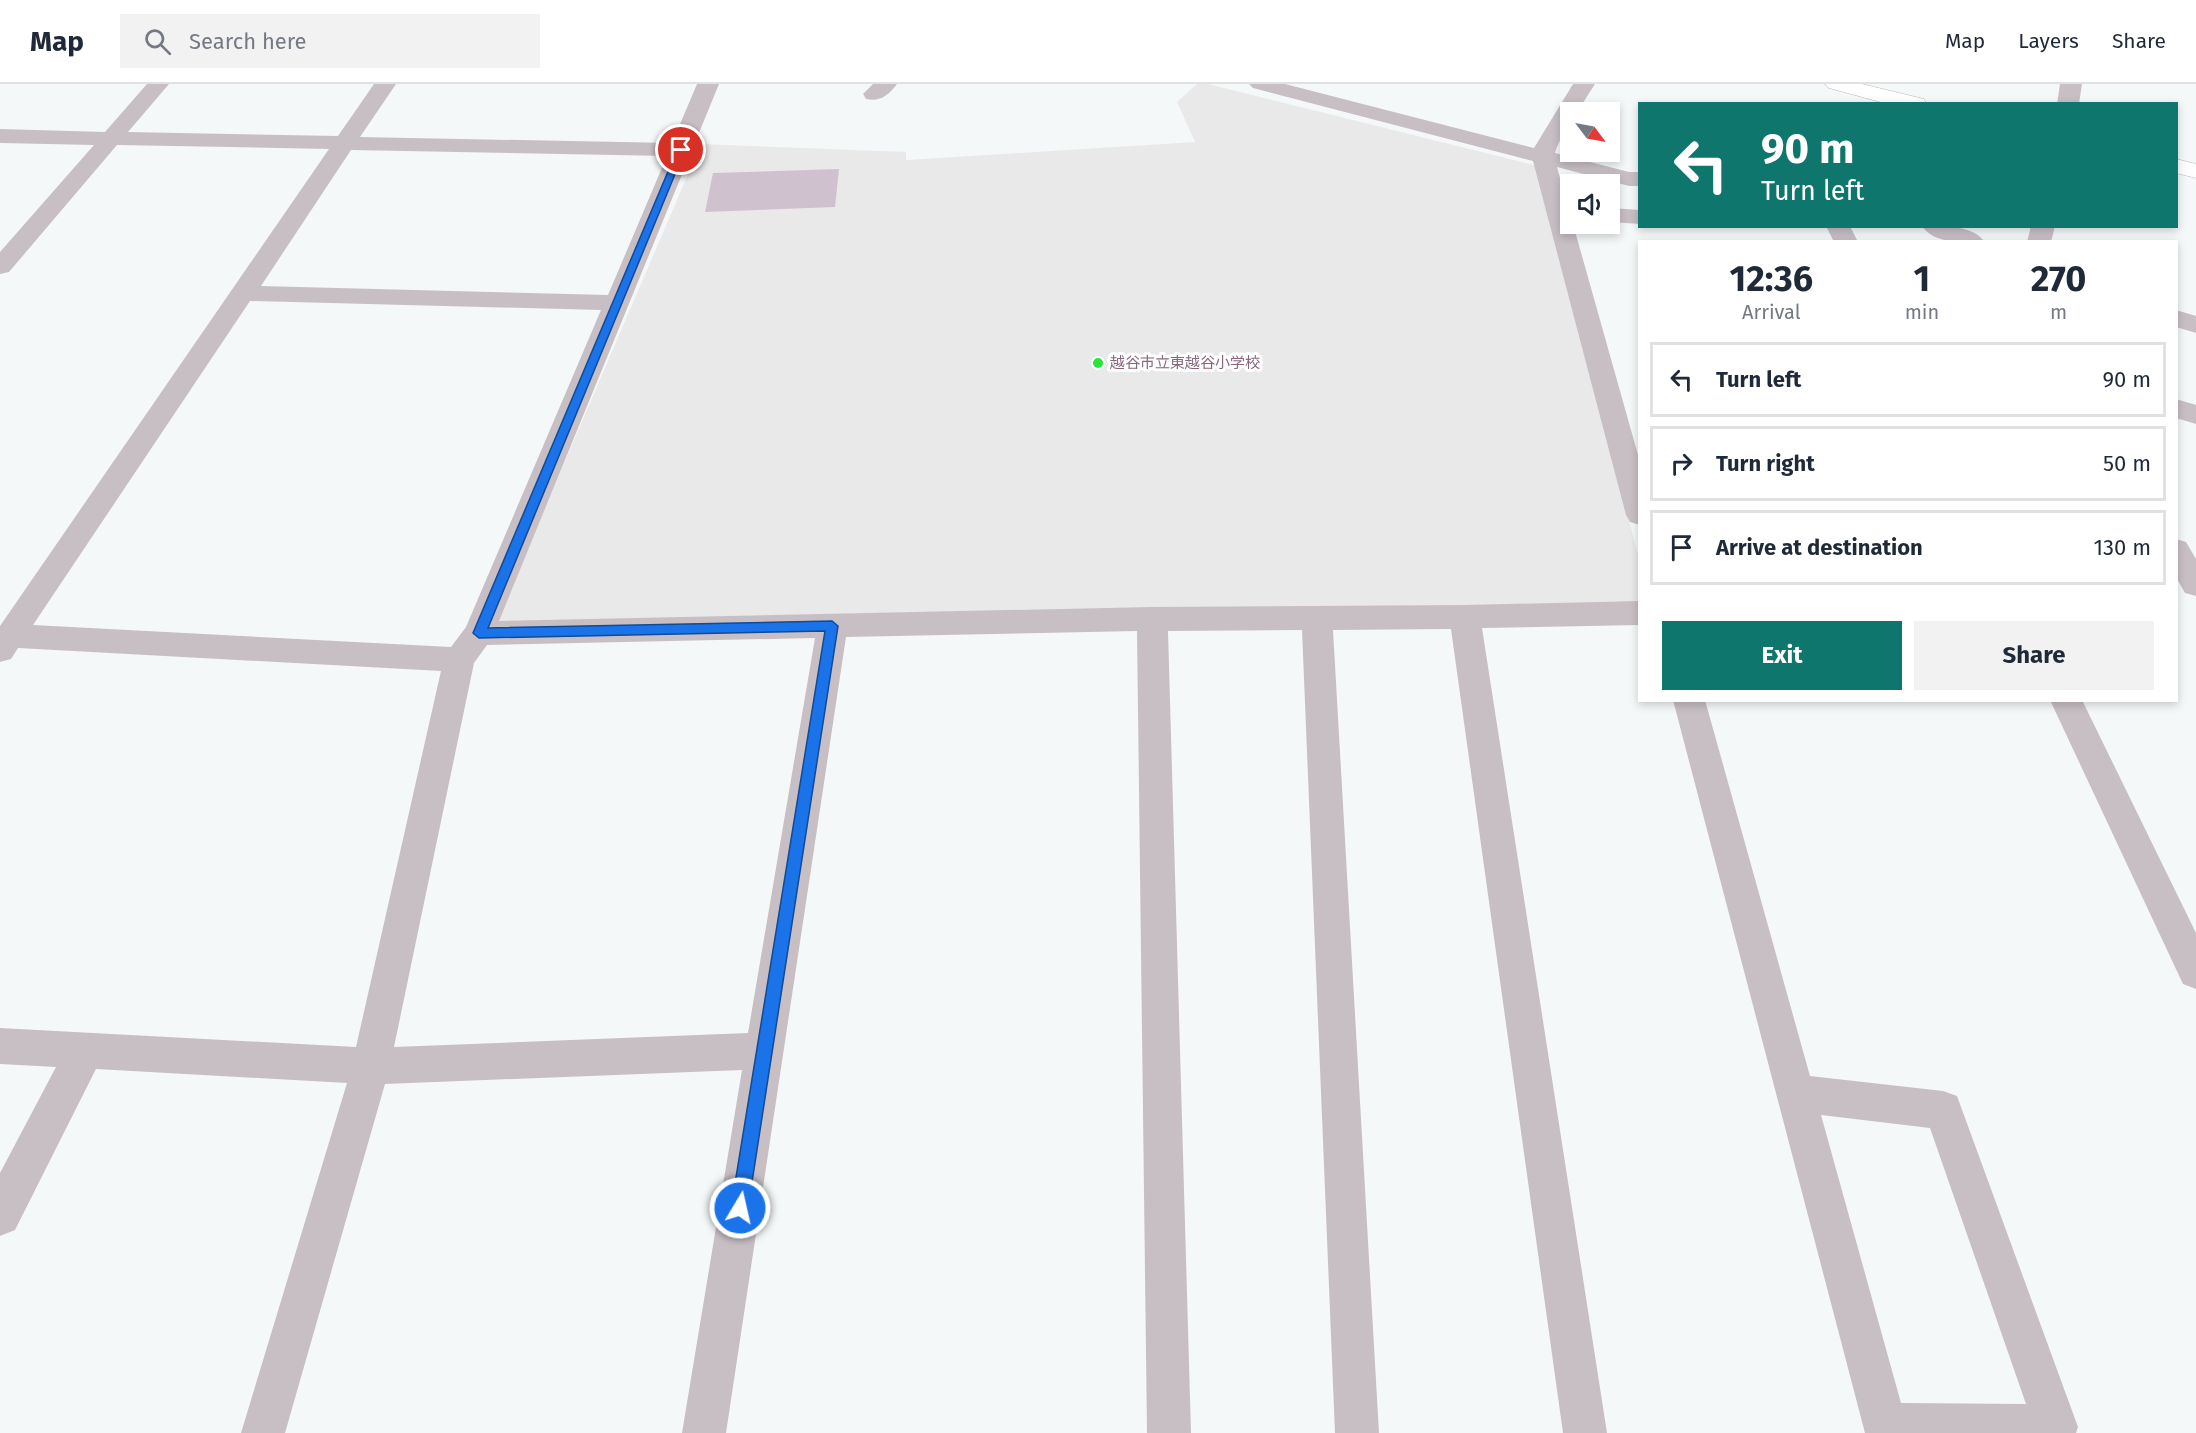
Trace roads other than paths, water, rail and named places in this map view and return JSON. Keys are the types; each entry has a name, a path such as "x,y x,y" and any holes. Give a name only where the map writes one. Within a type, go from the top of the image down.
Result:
{"main road":[{"path":"1836,84 1908,102"},
{"path":"2178,166 2196,171"}],"street":[{"path":"4,257 158,84"},
{"path":"5,643 385,84"},
{"path":"263,1433 371,1066 459,660 479,633 708,84"},
{"path":"1260,84 1629,179 1638,179"},
{"path":"1560,200 1543,156 1547,143 1584,84"},
{"path":"2068,102 2071,84"},
{"path":"0,136 681,150"},
{"path":"1620,216 1638,217"},
{"path":"1938,228 1967,240"},
{"path":"1570,234 1638,507"},
{"path":"243,293 617,303"},
{"path":"2178,319 2196,326"},
{"path":"2178,409 2196,415"},
{"path":"2178,554 2196,585"},
{"path":"479,633 1152,619 1464,617 1638,613"},
{"path":"1464,617 1585,1433"},
{"path":"1317,618 1357,1433"},
{"path":"1152,619 1169,1433"},
{"path":"704,1433 832,626"},
{"path":"5,643 459,660"},
{"path":"1690,702 1795,1094 1886,1429 2056,1426 1943,1110 1795,1094"},
{"path":"2067,702 2196,972"},
{"path":"0,1046 371,1066 765,1051"},
{"path":"0,1215 86,1050"}],"place":[{"name":"越谷市立東越谷小学校","path":"1098,363"}]}
